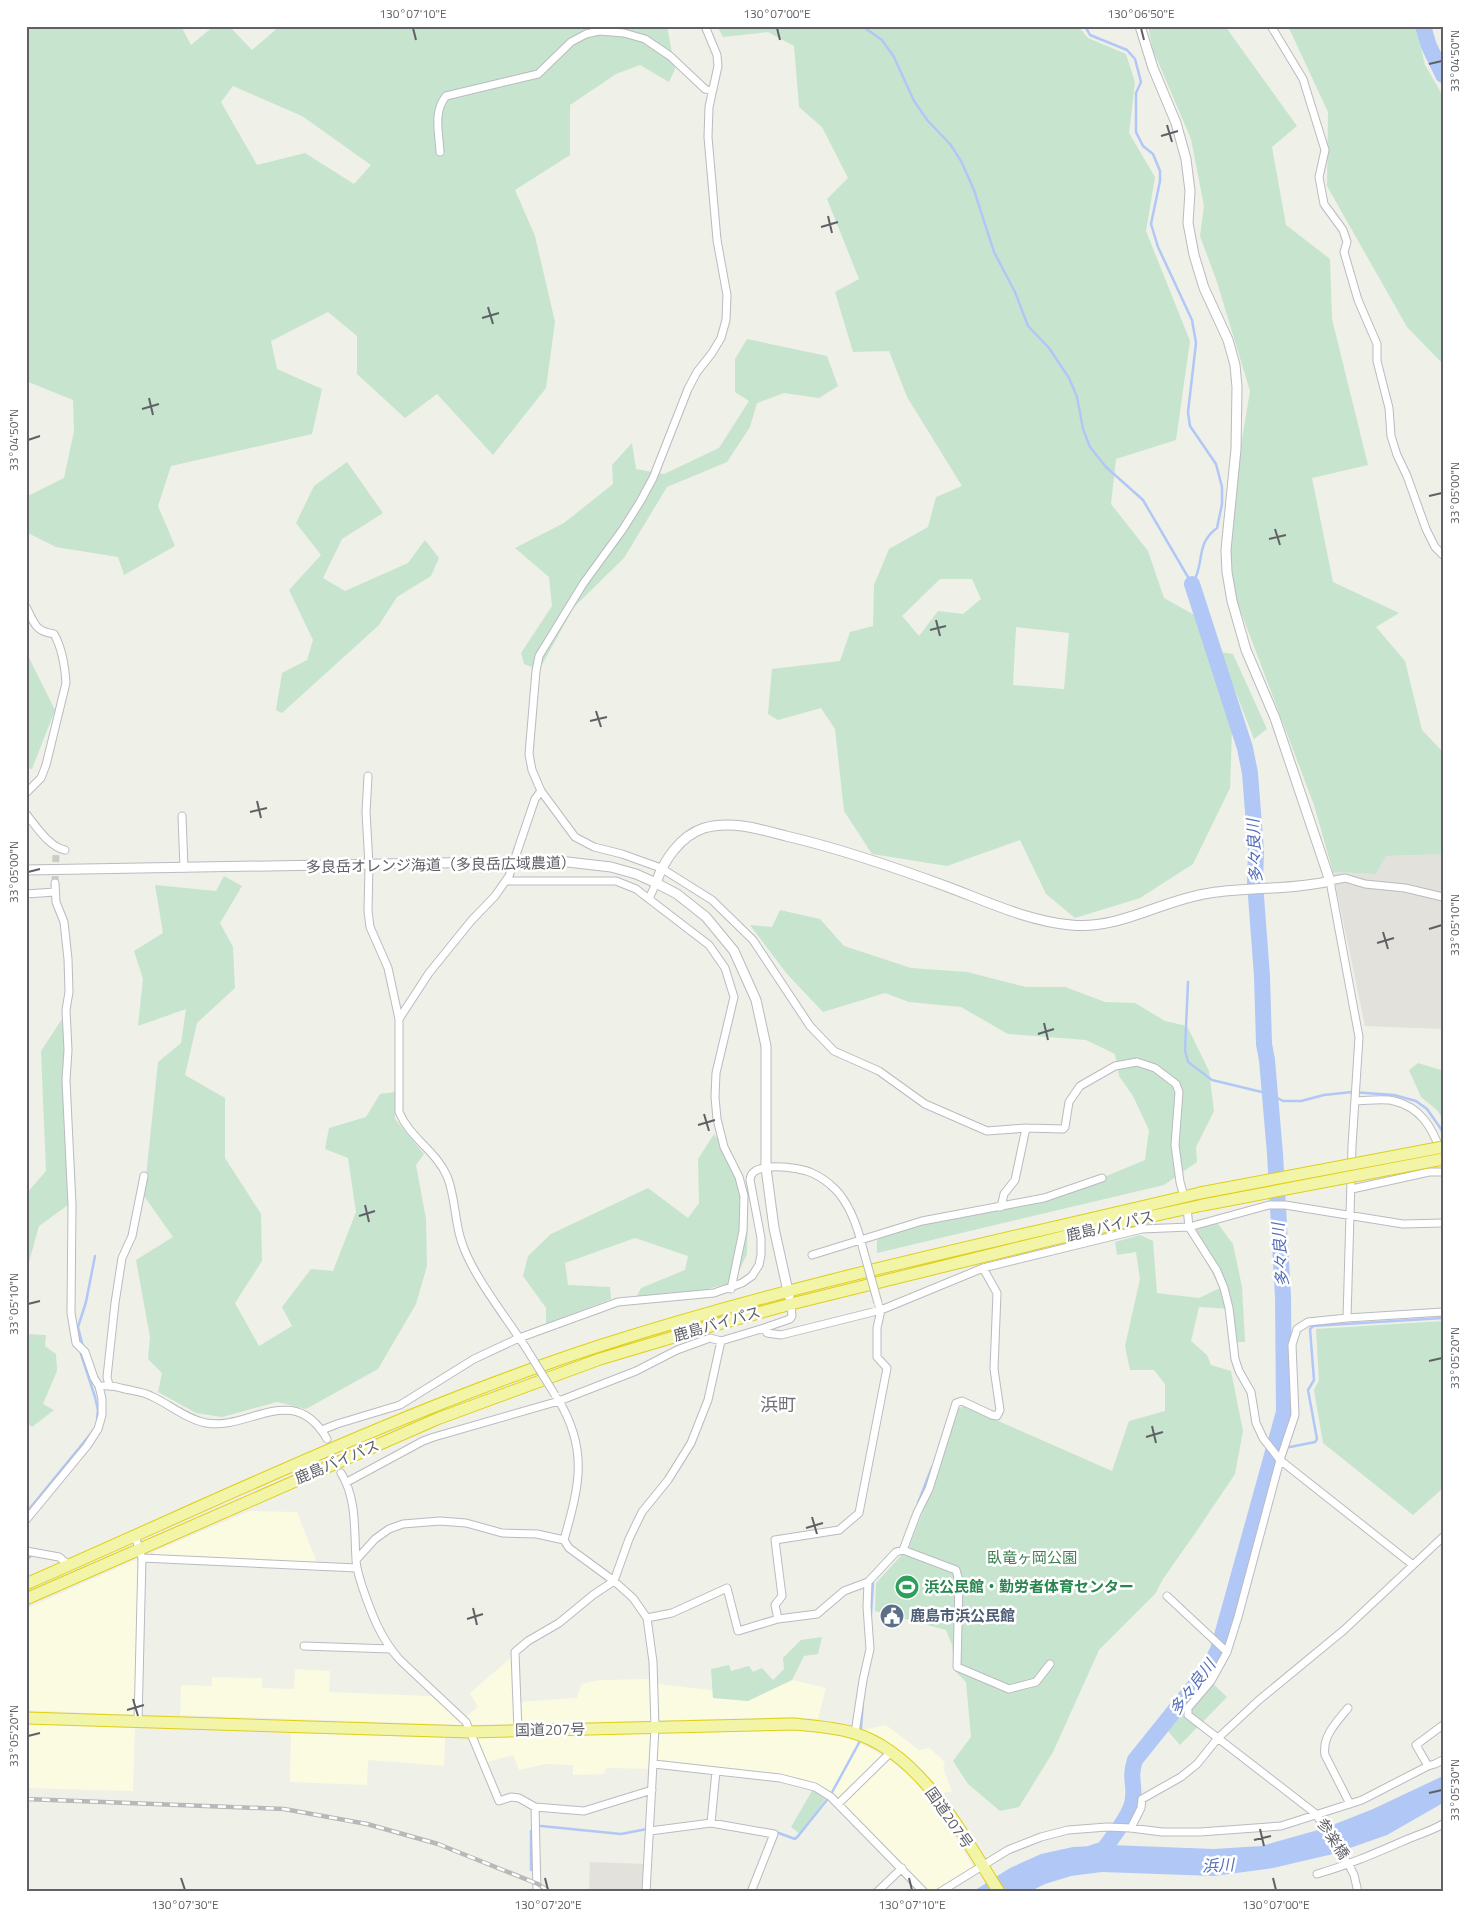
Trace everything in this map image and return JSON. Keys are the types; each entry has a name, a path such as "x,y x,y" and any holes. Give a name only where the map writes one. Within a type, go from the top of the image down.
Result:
{"highway":[{"name":"鹿島バイパス","path":"26,1584 437,1405 601,1346 697,1316 880,1268 1200,1193 1443,1147"},
{"name":"鹿島バイパス","path":"26,1599 140,1554 437,1419 526,1385 643,1345 791,1304 1107,1226 1187,1208 1443,1159"},
{"name":"国道207号","path":"26,1718 470,1732 794,1724 826,1726 855,1733 891,1752 923,1780 942,1805 999,1892"}],"street":[{"path":"705,26 717,55 718,66 709,107 708,137 717,240 727,294 726,320 721,338 712,353 696,372 653,478 640,502 584,584 539,656 536,671 530,754 532,770 541,791 575,837 594,847 622,854 661,868 712,900 753,940 810,1026 834,1051 879,1071 925,1104 987,1131 1026,1128 1062,1129 1065,1126 1069,1102 1080,1086 1116,1066 1137,1062 1155,1068 1176,1084 1179,1092 1175,1145 1184,1197"},
{"path":"1140,26 1153,68 1176,123 1186,159 1190,191 1188,222 1194,255 1204,288 1228,340 1236,365 1236,449 1226,550 1227,572 1232,601 1246,650 1278,727 1330,881 1359,1037 1348,1318"},
{"path":"1271,26 1303,79 1325,150 1319,177 1324,204 1343,230 1347,242 1344,252 1358,300 1377,344 1377,361 1389,408 1391,436 1426,529 1435,547 1443,555"},
{"path":"440,152 437,115 440,104 446,96 538,74 571,42 599,31 624,33 645,39 670,56 705,89 712,91"},
{"path":"26,607 36,626 42,632 54,634 58,642 66,674 66,684 46,765 41,778 26,793"},
{"path":"368,776 366,812 369,865 368,911 370,927 388,968 399,1019 399,1112 411,1134 438,1161 446,1175 454,1196 462,1243 477,1273 520,1338 569,1420 577,1448 579,1478 577,1494 564,1540"},
{"path":"399,1019 429,973 508,879 535,799 541,791"},
{"path":"26,814 60,851"},
{"path":"182,816 184,868"},
{"path":"649,900 661,868 669,856 688,836 710,827 734,825 764,830 833,847 1027,916 1072,925 1116,922 1177,901 1208,893 1251,888 1316,885 1345,878 1365,884 1405,888 1443,897"},
{"name":"多良岳オレンジ海道（多良岳広域農道）","path":"26,870 559,862 611,867 636,874 677,894 706,917 734,951 756,1000 766,1046 766,1168 774,1228 791,1304"},
{"path":"508,879 616,881 636,889 709,945 725,968 734,996 716,1073 715,1097 717,1119 724,1147 739,1177 744,1196 743,1231 731,1289"},
{"path":"26,1520 87,1446 98,1430 102,1415 102,1399 99,1386 94,1378 85,1352 78,1347 73,1336 71,1314 72,1205 66,1080 68,1050 66,1010 68,959 64,922 56,902 55,883"},
{"path":"26,894 55,892"},
{"path":"1355,1101 1394,1100 1416,1111 1433,1131 1443,1159"},
{"path":"1001,1207 1004,1194 1015,1180 1026,1128"},
{"path":"322,1430 400,1405 474,1359 520,1338 618,1302 714,1294 731,1289 752,1276 758,1265 761,1238 750,1175 754,1171 766,1168 798,1168 824,1180 844,1199 862,1245 879,1307 877,1357 887,1368 859,1513 839,1530 775,1540 782,1596 775,1605 778,1620"},
{"path":"1352,1189 1429,1172 1443,1172"},
{"path":"109,1384 107,1378 122,1258 132,1236 144,1176"},
{"path":"812,1255 862,1245 922,1221 1044,1198 1102,1178"},
{"path":"764,1328 767,1333 781,1335 879,1307 983,1268 1142,1230 1189,1227 1269,1205 1285,1205 1403,1224 1443,1223"},
{"path":"1187,1208 1189,1227 1217,1271 1224,1288 1229,1308 1235,1359 1239,1371 1251,1392 1256,1423 1263,1438 1281,1456 1413,1565"},
{"path":"903,1550 917,1513 929,1489 956,1403 962,1401 997,1416 1000,1410 994,1369 997,1293 983,1268"},
{"path":"347,1482 422,1441 636,1371 677,1350 710,1338 721,1340 790,1319 792,1316 791,1304"},
{"path":"1167,1596 1227,1652 1281,1456 1295,1415 1292,1345 1297,1329 1308,1322 1443,1312"},
{"path":"518,1731 515,1652 528,1641 559,1623 593,1595 614,1581 629,1539 642,1512 668,1480 691,1443 708,1400 721,1340"},
{"path":"99,1386 109,1384 150,1395 206,1423 223,1424 272,1411 292,1411 307,1417 322,1430 328,1439"},
{"path":"341,1473 347,1482 355,1515 356,1568 373,1616 390,1649 466,1722 499,1801 512,1797 520,1798 535,1807 584,1811 652,1790"},
{"path":"356,1560 375,1539 389,1529 403,1524 440,1522 466,1524 502,1533 537,1534 564,1540 569,1548 614,1581 633,1598 647,1618 652,1662 655,1727 646,1892"},
{"path":"135,1536 140,1554 138,1722"},
{"path":"1131,1828 1142,1799 1181,1777 1196,1764 1218,1738 1259,1700 1344,1630 1443,1537"},
{"path":"647,1618 672,1613 727,1588 738,1631 778,1620 818,1614 844,1591 868,1582 896,1552 903,1550 956,1570 959,1581 957,1667 1009,1689 1036,1682 1050,1664"},
{"path":"26,1551 59,1557 69,1565"},
{"path":"140,1554 356,1568"},
{"path":"855,1733 870,1649 866,1607 868,1582"},
{"path":"304,1646 390,1649"},
{"name":"参楽橋","path":"1227,1652 1211,1680 1188,1708 1188,1715 1316,1814 1350,1865 1358,1892"},
{"path":"1348,1708 1329,1732 1324,1747 1325,1756 1350,1804"},
{"path":"1428,1766 1416,1745 1443,1725"},
{"path":"838,1804 891,1752"},
{"path":"940,1892 1008,1850 1042,1837 1068,1830 1131,1828 1162,1832 1200,1832 1281,1826 1350,1804 1385,1790 1428,1766 1443,1760"},
{"path":"654,1764 780,1778 815,1787 830,1796 924,1892"},
{"path":"711,1820 716,1771"},
{"path":"535,1807 537,1892"},
{"path":"650,1829 711,1820 774,1834 751,1892"},
{"path":"1317,1874 1350,1865 1417,1835 1431,1831 1443,1824"},
{"path":"877,1892 902,1868"}],"shaded area":[{"path":"1443,854 1443,1029 1365,1026 1333,872 1376,874 1386,856"},
{"path":"250,1511 297,1512 317,1563 151,1556 155,1551"},
{"path":"133,1561 139,1561 135,1715 26,1710 26,1609"},
{"path":"513,1656 516,1702 577,1698 581,1684 600,1680 650,1679 650,1683 711,1690 713,1698 748,1701 792,1680 826,1688 818,1719 792,1717 464,1725 180,1715 181,1685 212,1686 212,1677 262,1678 262,1688 294,1689 295,1669 330,1671 329,1692 431,1696 462,1720 478,1707 470,1693"},
{"path":"26,1724 135,1728 133,1791 26,1788"},
{"path":"886,1725 919,1750 929,1748 945,1762 943,1768 952,1791 943,1793 911,1760 889,1744 863,1730"},
{"path":"791,1729 824,1732 853,1739 889,1759 913,1779 939,1810 977,1873 944,1892 929,1892 830,1793 817,1785 652,1761 651,1769 606,1768 604,1774 573,1775 573,1765 546,1764 519,1770 513,1755 481,1764 470,1738"},
{"path":"291,1733 445,1738 444,1766 368,1760 367,1785 290,1782"},
{"path":"590,1862 645,1864 643,1892 589,1892"}],"green space":[{"path":"26,26 181,26 191,45 214,26 229,26 252,50 280,26 667,26 675,69 669,82 640,65 616,74 570,105 570,155 515,190 535,236 555,322 546,388 493,455 437,394 405,418 357,374 357,336 328,312 271,341 277,369 322,389 312,434 171,466 158,506 175,546 124,575 118,557 56,547 26,532 26,493 30,495 64,478 74,431 73,400 26,381","holes":["233,86 302,116 371,165 354,184 305,153 257,165 221,102"]},
{"path":"717,26 1078,26 1088,38 1126,54 1135,82 1129,133 1155,177 1146,231 1190,341 1176,440 1116,459 1111,504 1148,551 1164,598 1198,617 1232,732 1230,788 1193,864 1140,898 1075,918 1046,894 1020,840 947,866 872,854 844,811 835,729 821,708 778,720 768,714 772,669 840,661 850,632 873,626 874,585 889,549 928,527 936,497 962,486 907,397 889,351 853,352 835,292 859,279 827,199 848,178 822,127 799,107 794,46 768,32 723,37","holes":["940,579 972,579 981,599 963,614 938,611 919,636 902,616","1016,627 1069,633 1064,689 1013,685"]},
{"path":"1148,26 1225,26 1297,126 1272,147 1286,225 1330,259 1332,319 1368,465 1312,478 1333,582 1399,613 1376,627 1405,661 1422,730 1443,752 1443,854 1386,856 1376,874 1333,872 1314,805 1227,575 1240,451 1250,391 1217,282 1200,236 1204,206 1191,139 1153,50"},
{"path":"1288,26 1416,26 1425,65 1443,96 1443,364 1407,327 1327,186 1328,112"},
{"path":"747,339 827,356 838,386 819,398 784,393 757,403 750,427 727,462 667,487 624,558 574,607 543,663 534,668 524,664 521,653 552,606 549,577 515,548 564,523 613,484 612,465 632,443 636,469 664,474 719,448 749,401 735,392 735,359"},
{"path":"347,462 383,513 342,539 323,578 345,591 408,563 425,540 439,558 431,576 397,597 379,625 282,713 276,710 282,673 307,660 313,640 289,590 321,555 296,523 314,486"},
{"path":"26,652 55,710 32,769 26,768"},
{"path":"1220,652 1233,654 1267,729 1254,739"},
{"path":"224,876 242,886 220,923 233,947 235,988 197,1023 185,1075 225,1098 225,1158 261,1214 262,1261 235,1303 259,1346 292,1326 282,1307 311,1269 333,1271 356,1212 348,1158 325,1149 329,1128 366,1117 380,1094 395,1092 395,1119 424,1154 416,1165 426,1219 427,1266 416,1304 378,1369 306,1409 277,1402 222,1417 196,1413 158,1392 162,1373 148,1359 150,1337 136,1260 173,1237 144,1196 158,1062 181,1043 186,1009 138,1026 143,979 134,951 163,933 155,885 216,891"},
{"path":"780,910 820,919 844,946 911,968 967,972 1026,987 1065,987 1105,1002 1135,1003 1165,1021 1187,1026 1209,1071 1214,1111 1196,1147 1197,1162 1164,1185 877,1253 877,1240 921,1217 1068,1192 1145,1160 1149,1130 1133,1096 1119,1076 1115,1054 1086,1040 1008,1034 961,1007 909,1002 885,993 823,1012 787,974 750,925 772,927"},
{"path":"64,1016 68,1205 39,1226 26,1273 26,1194 46,1171 41,1051"},
{"path":"1418,1063 1441,1070 1443,1079 1443,1119 1437,1110 1421,1097 1409,1070"},
{"path":"714,1134 738,1167 748,1202 747,1254 734,1282 704,1290 637,1296 641,1288 685,1270 688,1256 635,1238 565,1263 568,1285 610,1287 611,1299 546,1324 546,1308 523,1276 528,1256 551,1234 648,1188 688,1218 699,1203 698,1159"},
{"name":"臥竜ヶ岡公園","path":"1213,1217 1233,1244 1242,1287 1245,1342 1235,1342 1232,1309 1199,1307 1191,1341 1207,1355 1211,1365 1231,1371 1243,1431 1235,1474 1163,1579 1155,1594 1099,1650 1053,1752 1019,1807 1000,1811 968,1784 953,1761 971,1737 966,1682 955,1671 952,1645 946,1630 875,1611 876,1583 909,1547 932,1488 957,1409 964,1406 1112,1471 1129,1421 1165,1411 1165,1384 1154,1370 1130,1370 1125,1346 1140,1279 1136,1252 1117,1255 1115,1242 1140,1235 1153,1241 1157,1293 1199,1298 1220,1288 1196,1242 1196,1220"},
{"path":"1443,1321 1443,1488 1413,1515 1323,1443 1314,1390 1319,1380 1316,1329"},
{"path":"26,1334 46,1335 45,1346 56,1354 57,1371 43,1404 54,1410 32,1427 26,1422"},
{"path":"822,1637 818,1654 804,1656 792,1680 748,1701 713,1698 711,1669 729,1665 731,1671 749,1666 753,1672 762,1668 773,1680 784,1669 783,1658 801,1640"},
{"path":"1209,1680 1227,1697 1180,1745 1167,1730"},
{"path":"813,1789 826,1798 800,1834 791,1827"}],"water":[{"path":"1443,1776 1443,1803 1387,1835 1333,1854 1273,1868 1214,1876 1102,1872 1071,1876 1045,1884 1029,1892 972,1892 1010,1868 1041,1854 1073,1847 1111,1845 1214,1849 1261,1846 1325,1828 1373,1809"}],"waterway":[{"path":"862,26 882,40 894,57 914,101 928,121 950,144 961,161 974,190 994,252 1015,292 1028,326 1049,348 1069,378 1077,397 1083,429 1090,447 1106,467 1143,500 1192,584"},
{"path":"1085,26 1090,35 1127,50 1135,59 1141,82 1136,93 1136,132 1143,146 1153,154 1160,171 1160,181 1151,224 1158,247 1192,320 1196,343 1188,412 1190,426 1216,464 1222,487 1222,504 1217,528 1210,534 1203,547 1197,576 1193,583"},
{"name":"浜川","path":"1423,26 1429,46 1443,75"},
{"name":"多々良川","path":"1089,1854 1104,1849 1122,1825 1132,1804 1132,1772 1135,1760 1208,1669 1218,1650 1284,1412 1283,1297 1275,1154 1264,1044 1262,976 1255,883 1256,851 1250,773 1245,748 1192,584"},
{"path":"1188,982 1185,1050 1188,1062 1212,1080 1270,1094 1283,1101 1301,1101 1324,1095 1352,1092 1394,1095 1416,1101 1427,1109 1443,1134"},
{"path":"95,1256 86,1302 78,1327 82,1343 81,1354 98,1410 97,1419"},
{"path":"1274,1448 1315,1442 1317,1439 1308,1390 1314,1380 1310,1329 1313,1326 1443,1318"},
{"path":"26,1513 93,1431"},
{"path":"918,1503 932,1467"},
{"path":"26,1560 31,1556"},
{"path":"871,1614 873,1583"},
{"path":"861,1728 863,1701"},
{"path":"776,1832 795,1839 799,1835 830,1796 860,1741"},
{"path":"541,1826 621,1834 647,1829"},
{"path":"531,1831 531,1870"}],"tunnel":[{"path":"55,883 56,854"}],"railway":[{"path":"26,1799 284,1809 367,1824 438,1844 538,1884 550,1892"}],"place":[{"name":"浜公民館・勤労者体育センター","path":"907,1587"},
{"name":"鹿島市浜公民館","path":"892,1616"}],"district":[{"name":"浜町","path":"778,1405"}]}
